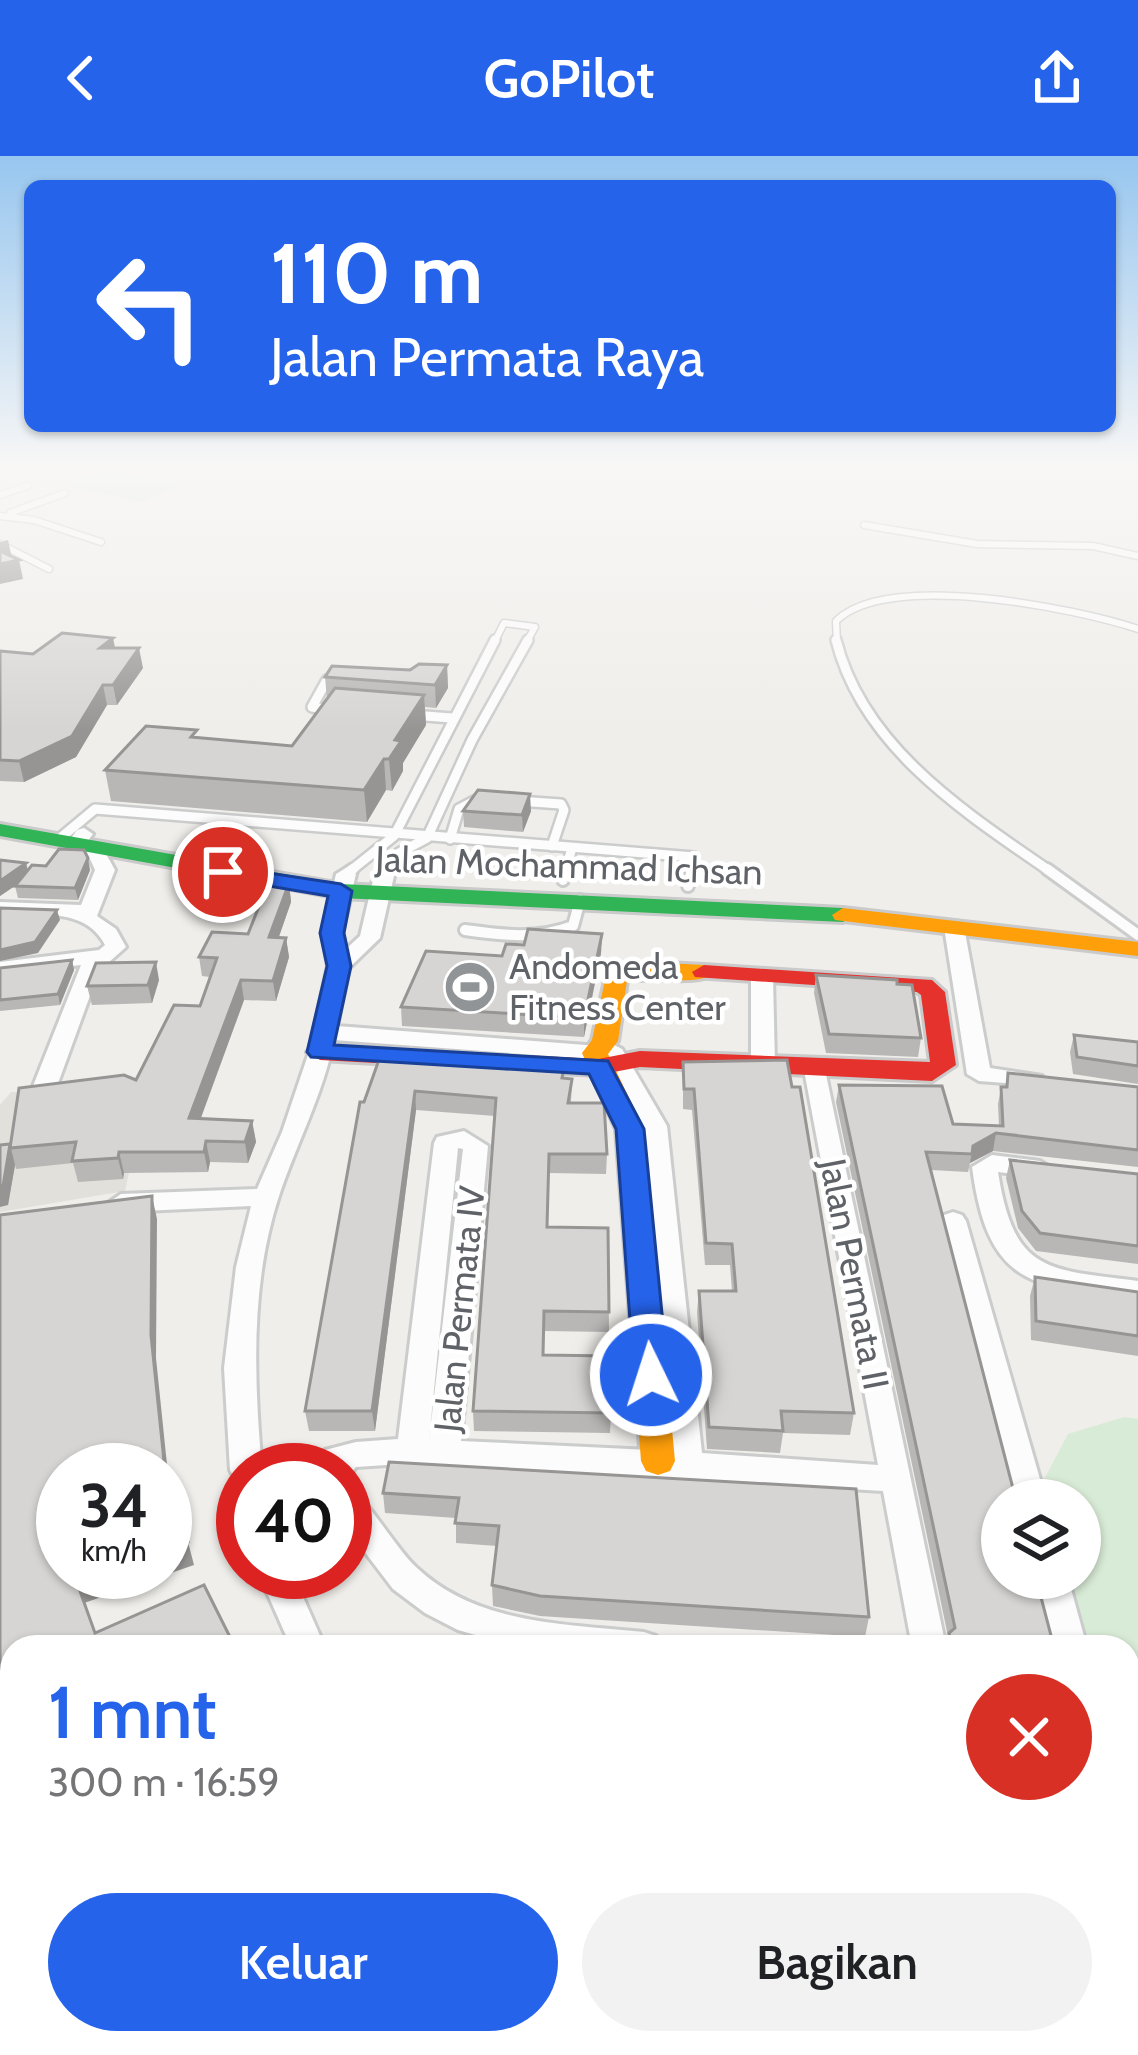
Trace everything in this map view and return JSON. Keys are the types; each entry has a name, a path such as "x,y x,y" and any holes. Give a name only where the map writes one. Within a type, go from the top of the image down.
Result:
{"main road":[{"name":"Jalan Mochammad Ichsan","path":"0,819 72,836"},
{"name":"Jalan Mochammad Ichsan","path":"0,830 72,836 344,883 572,890 879,910 954,927 1138,949"},
{"name":"Jalan Mochammad Ichsan","path":"572,890 688,886 1138,935"},
{"path":"322,1042 611,1056 816,1070 937,1071 944,1065 937,997 923,985 631,970 616,976 609,1004 611,1056 643,1128"}],"street":[{"path":"0,908 86,911 96,900 104,861 72,836"},
{"path":"244,1443 239,1368 250,1267 266,1197 294,1132 322,1042 339,966 332,933 344,883"},
{"path":"339,966 370,938 382,885"},
{"path":"45,1086 89,968 111,954 115,939 91,924 86,911"},
{"path":"954,927 980,1074 1070,1086"},
{"path":"0,968 111,954"},
{"path":"762,977 763,1066"},
{"name":"Jalan Permata II","path":"816,1070 926,1635"},
{"path":"643,1128 672,1462"},
{"name":"Jalan Permata IV","path":"464,1139 476,1146 462,1279 428,1453 432,1275 446,1143 464,1139"},
{"path":"1076,1173 992,1163 985,1168 1003,1245 1014,1262 1034,1274 1138,1291"},
{"path":"104,1206 266,1197"},
{"path":"953,1221 1024,1479"},
{"path":"432,1275 462,1279"},
{"path":"372,1453 672,1462 894,1479"},
{"path":"372,1544 406,1584 435,1605 500,1632 529,1635"},
{"path":"287,1599 303,1635"},
{"path":"1057,1599 1067,1635"}],"lane":[{"path":"21,555 49,569"},
{"path":"1136,626 1039,604 876,599 847,608 836,618 834,638 858,693 885,736 934,785 1138,935"},
{"path":"344,883 394,836 504,622 535,627 472,740 427,838 399,853 382,885"},
{"path":"338,711 311,707 327,680 350,679"},
{"path":"394,714 452,718"},
{"path":"446,736 472,740"},
{"path":"450,839 459,809 476,797 492,799"},
{"path":"515,800 561,804 564,810 552,846"},
{"path":"72,836 95,809 694,857 688,886"},
{"path":"465,930 530,937 573,926 572,848"}],"shaded area":[{"path":"11,1092 128,1092 136,1140 125,1191 0,1212 0,1105"}],"green space":[{"path":"1124,1417 1138,1419 1138,1635 1081,1635 1070,1599 1101,1599 1101,1479 1044,1479 1068,1434"}],"building":[{"path":"0,555 19,560 0,564"},
{"path":"62,633 113,638 100,648 139,648 113,685 103,685 72,736 19,761 0,760 0,651 33,654"},
{"path":"419,664 447,665 435,685 325,677 332,666 410,670"},
{"path":"335,688 424,695 395,740 401,741 364,790 105,770 146,726 197,730 191,737 292,746"},
{"path":"478,790 530,794 522,815 463,811"},
{"path":"59,849 84,850 88,858 75,888 15,886 32,865 46,866"},
{"path":"0,860 26,863 0,881"},
{"path":"271,876 289,883 269,937 286,938 273,981 241,980 189,1118 252,1121 245,1142 206,1141 204,1152 119,1152 118,1158 72,1161 76,1142 10,1148 19,1088 124,1075 136,1080 174,1005 200,1006 217,958 199,957 212,932 248,934"},
{"path":"0,908 57,910 35,942 0,950"},
{"path":"528,929 602,934 584,1018 401,1007 426,951 502,956 506,944 524,945"},
{"path":"72,960 58,994 0,1000 0,968"},
{"path":"156,962 148,985 87,986 96,963"},
{"path":"816,975 912,985 921,1038 829,1034"},
{"path":"1074,1035 1138,1042 1138,1066 1077,1057"},
{"path":"381,1054 564,1068 562,1078 572,1079 568,1103 604,1103 607,1154 549,1154 547,1227 608,1228 609,1312 544,1311 543,1355 610,1356 611,1413 473,1411 496,1098 415,1091 372,1411 305,1411 360,1102 364,1102"},
{"path":"787,1060 792,1087 800,1087 854,1413 781,1411 783,1431 709,1427 699,1291 736,1291 732,1244 706,1243 694,1089 684,1089 683,1062"},
{"path":"1008,1073 1138,1087 1138,1150 996,1133 973,1146 972,1154 926,1152 1011,1479 981,1479 981,1599 1041,1599 1051,1635 949,1635 955,1628 839,1085 942,1086 953,1124 1003,1126 1001,1087 1007,1087"},
{"path":"10,1144 3,1186 0,1186 0,1145"},
{"path":"1010,1160 1138,1174 1138,1246 1040,1233 1022,1211"},
{"path":"152,1196 151,1335 162,1443 36,1443 36,1599 83,1599 95,1633 172,1599 192,1599 192,1590 204,1585 229,1635 0,1635 0,1215"},
{"path":"1035,1277 1138,1292 1138,1336 1036,1321"},
{"path":"389,1462 856,1489 869,1617 540,1596 492,1585 499,1526 455,1523 459,1498 383,1493"}],"traffic: fast":[{"path":"0,830 341,891 843,915"}],"traffic: slow":[{"path":"843,915 1138,949"},
{"path":"658,1461 630,1129 595,1053 605,1041 616,976 647,969 704,972"}],"traffic: jam":[{"path":"320,1052 598,1067 640,1059 932,1073 943,1065 933,992 923,985 704,972"}],"place":[{"name":"Andomeda Fitness Center","path":"470,987"}],"route":[{"path":"223,872 341,891 332,933 339,966 320,1052 598,1067 630,1129 651,1375"}]}
